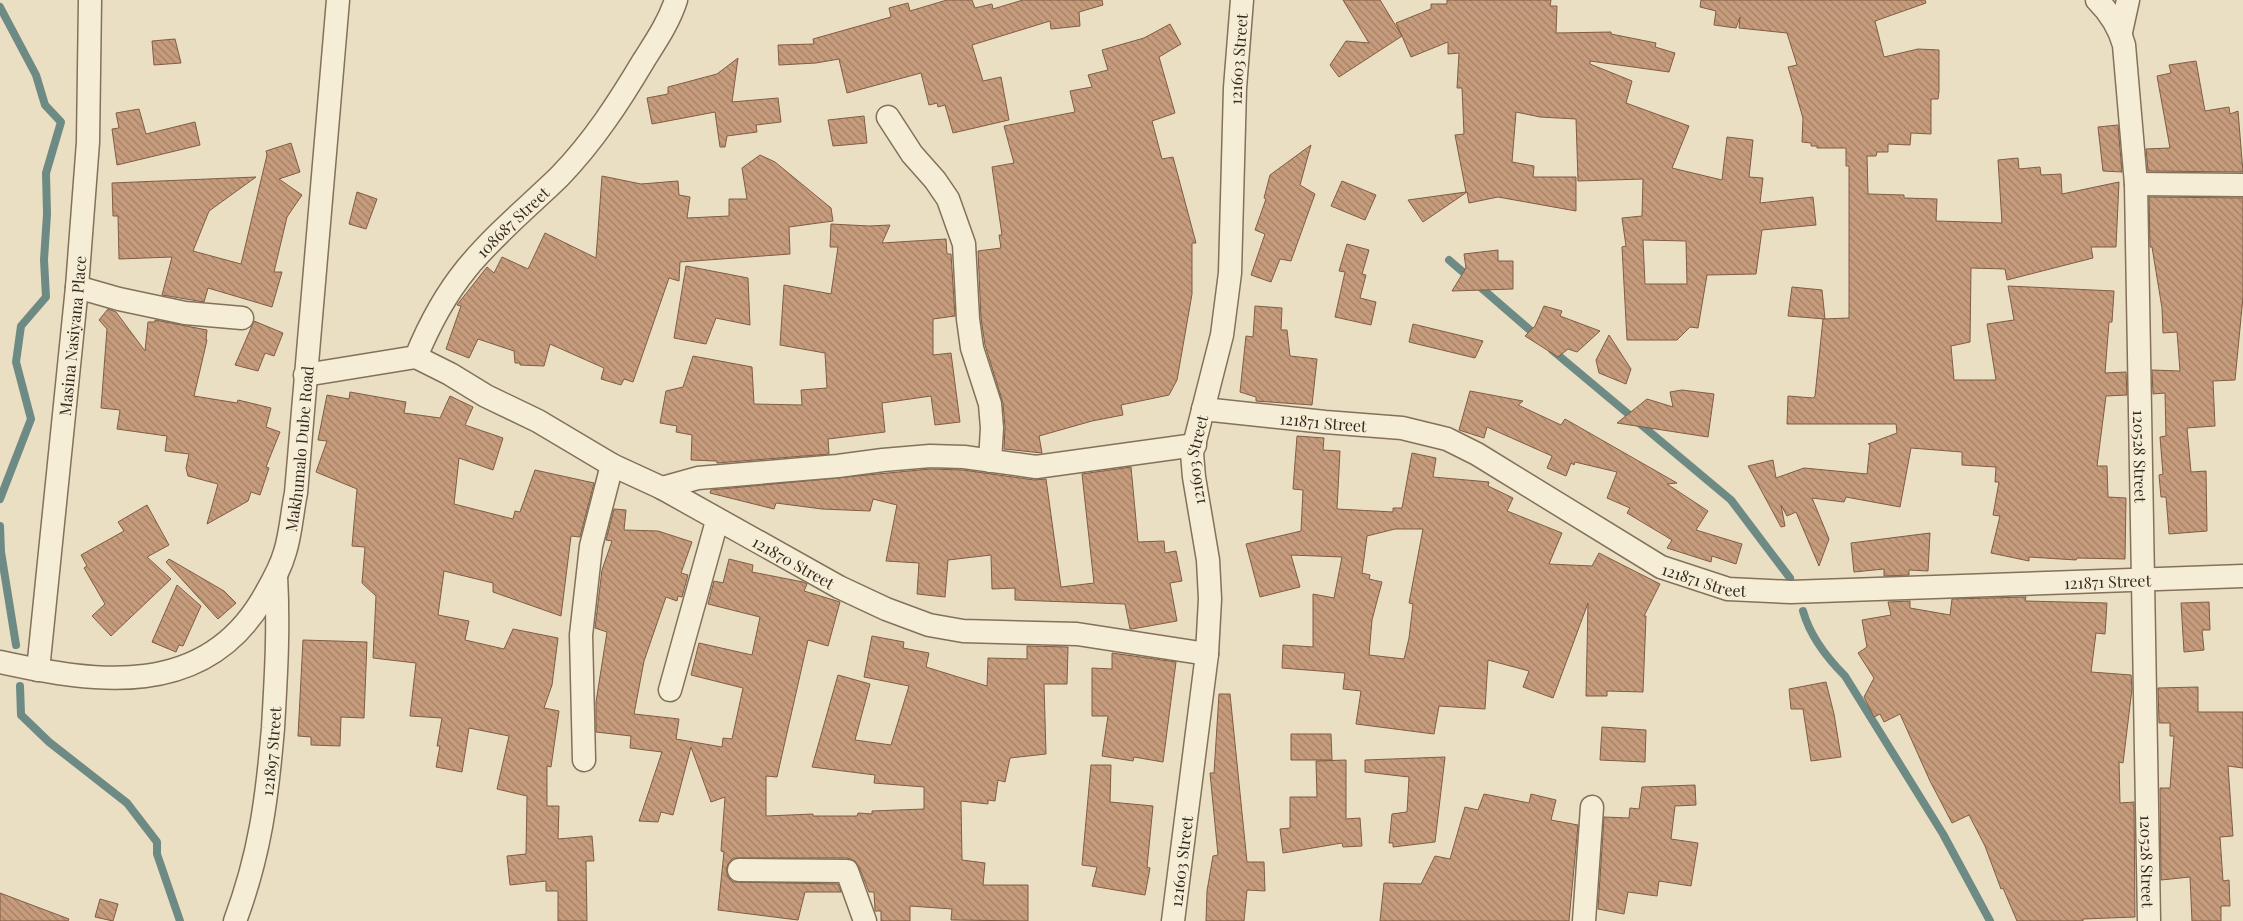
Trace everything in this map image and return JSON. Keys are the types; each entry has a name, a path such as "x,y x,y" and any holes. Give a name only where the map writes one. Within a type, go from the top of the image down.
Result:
{"street":[{"name":"Masina Nasiyana Place","path":"38,670 77,287 88,142 90,0"},
{"name":"Makhumalo Dube Road","path":"0,662 80,677 112,678 145,677 192,665 234,636 253,616 276,576 285,551 296,492 338,0"},
{"name":"108687 Street","path":"416,357 443,301 467,268 501,232 560,176 592,139 658,37 676,0"},
{"name":"121603 Street","path":"1174,921 1207,654 1210,599 1208,560 1194,477 1192,453 1222,335 1230,272 1235,88 1242,0"},
{"name":"120528 Street","path":"2097,0 2110,14 2121,32 2126,64 2136,184 2149,921"},
{"path":"2121,32 2128,0"},
{"path":"888,117 912,154 935,180 948,199 964,244 968,318 972,348 990,404 992,428 990,462"},
{"path":"2136,184 2243,185"},
{"path":"77,287 119,299 185,313 242,318"},
{"path":"305,375 416,357"},
{"name":"121870 Street","path":"416,357 538,422 612,465 662,488 717,521 839,587 886,609 929,625 963,631 1077,634 1207,654"},
{"name":"121871 Street","path":"1203,408 1325,422 1402,428 1447,439 1477,454 1660,567 1728,589 1791,592 2243,576"},
{"path":"662,488 716,475 920,457 964,457 1036,468 1195,445"},
{"path":"584,760 581,635 591,546 612,465"},
{"path":"670,690 717,521"},
{"name":"121897 Street","path":"234,921 245,894 258,847 269,783 278,640 276,576"},
{"path":"1584,921 1592,807"},
{"path":"739,870 847,871 865,921"}],"building":[{"path":"947,0 972,0 975,8 992,4 993,9 1023,0 1102,0 1103,5 1079,12 1080,26 1051,29 1050,21 972,45 983,81 1001,77 1009,120 953,133 945,105 938,107 937,103 929,105 921,73 847,93 839,59 816,63 779,65 778,45 814,44 813,39 891,17 889,8 908,3 910,11"},
{"path":"1343,0 1380,0 1402,36 1339,77 1330,65 1346,41 1369,43"},
{"path":"1447,0 1551,0 1550,6 1557,6 1556,33 1611,32 1611,34 1656,43 1655,47 1675,53 1669,72 1590,61 1590,64 1632,81 1626,103 1689,126 1672,168 1722,180 1727,137 1753,140 1749,177 1763,178 1760,203 1813,197 1816,225 1762,230 1756,274 1707,275 1698,328 1690,327 1677,340 1627,340 1622,247 1626,246 1622,218 1642,216 1643,179 1578,181 1576,119 1540,117 1516,112 1512,162 1534,166 1533,177 1576,177 1576,211 1498,197 1469,203 1467,192 1423,222 1408,200 1466,192 1455,135 1464,134 1462,88 1457,88 1459,53 1448,54 1448,42 1411,57 1396,23 1431,9 1431,4 1447,4","holes":["1643,240 1686,241 1687,284 1645,284"]},
{"path":"1701,0 1925,0 1926,3 1875,21 1884,57 1918,49 1939,50 1939,91 1938,99 1931,99 1931,134 1911,133 1910,145 1888,144 1888,152 1877,152 1876,156 1867,156 1868,194 1904,195 1904,198 1937,199 1936,221 2002,223 1998,160 2018,158 2019,169 2040,167 2041,175 2061,174 2062,194 2119,182 2116,247 2091,247 2093,258 2007,280 2005,269 1971,268 1970,342 1951,346 1954,380 1996,380 1987,324 2014,320 2008,286 2114,291 2112,322 2109,322 2105,373 2126,372 2127,395 2106,396 2097,466 2107,466 2108,497 2126,498 2125,559 2077,558 2076,560 2029,557 2029,561 1991,553 2000,516 1993,515 1999,482 1995,482 1996,467 1962,465 1962,452 1911,448 1900,507 1846,497 1844,502 1812,498 1829,539 1819,566 1796,512 1787,516 1781,505 1785,526 1781,527 1748,466 1773,460 1776,478 1804,468 1867,474 1870,444 1868,444 1897,433 1896,424 1787,424 1788,396 1813,398 1815,396 1823,319 1849,318 1849,166 1846,166 1846,148 1817,148 1817,146 1811,146 1811,143 1802,142 1803,118 1788,67 1797,65 1787,33 1739,28 1740,17 1736,28 1714,25 1716,11 1700,7"},
{"path":"1170,24 1181,44 1159,57 1175,113 1152,121 1162,159 1173,157 1196,243 1192,243 1192,294 1177,380 1169,395 1121,405 1123,415 1092,421 1039,436 1042,453 1004,449 1003,403 985,345 981,318 978,251 1001,248 999,235 1002,235 992,167 1014,163 1004,126 1075,112 1070,91 1092,87 1088,75 1108,70 1102,50 1144,38"},
{"path":"175,39 181,63 154,65 152,41"},
{"path":"738,58 732,102 778,98 781,122 756,125 757,132 727,136 725,147 720,147 715,112 652,124 647,98 668,94 668,87 717,74"},
{"path":"2196,61 2205,111 2229,107 2230,114 2238,111 2243,172 2148,171 2146,149 2170,148 2157,76 2171,73 2169,65"},
{"path":"139,109 146,134 195,122 200,145 117,165 112,129 119,128 116,113"},
{"path":"864,116 867,143 833,146 828,120"},
{"path":"2118,125 2122,172 2103,171 2098,127"},
{"path":"291,143 300,172 279,179 302,195 287,217 274,272 282,272 272,307 208,288 204,302 162,295 172,257 119,259 118,216 113,216 112,183 256,177 209,211 193,251 241,264 267,155 266,151"},
{"path":"1311,145 1300,185 1315,194 1291,261 1280,259 1271,282 1251,275 1265,234 1255,230 1266,199 1264,198 1270,175"},
{"path":"760,155 775,162 831,208 833,221 789,227 790,254 680,262 679,281 669,278 633,382 624,379 621,385 601,379 604,368 550,344 544,366 515,363 514,351 478,339 469,358 446,349 461,306 457,305 487,267 494,273 502,257 528,269 545,233 596,258 602,176 641,184 678,181 679,195 690,197 687,218 729,216 729,199 747,199 742,168"},
{"path":"1342,181 1376,195 1365,220 1331,206"},
{"path":"357,192 377,199 366,229 349,224"},
{"path":"2149,197 2243,198 2243,297 2235,380 2213,381 2215,426 2187,428 2191,472 2206,471 2207,531 2169,534 2166,497 2161,497 2159,475 2163,474 2160,437 2166,436 2165,393 2153,394 2152,370 2180,371 2177,332 2163,333 2162,308 2152,247 2150,247"},
{"path":"831,224 890,225 882,243 946,239 947,254 951,254 955,316 933,319 933,355 951,353 960,422 935,425 931,396 882,403 885,432 828,439 829,454 717,463 717,461 691,460 692,435 676,432 677,426 660,423 666,391 683,387 693,356 752,367 754,404 802,405 801,390 827,388 825,353 780,345 784,285 831,294 838,247 830,247"},
{"path":"1347,244 1369,250 1362,274 1366,275 1360,298 1376,302 1371,325 1335,317 1345,272 1339,271"},
{"path":"1498,250 1498,261 1513,261 1513,289 1452,291 1466,268 1464,254"},
{"path":"686,266 748,278 750,325 716,318 706,344 674,338"},
{"path":"1792,287 1822,290 1825,319 1788,316"},
{"path":"1255,306 1282,308 1281,330 1287,330 1290,356 1317,359 1312,405 1256,401 1256,397 1240,392 1246,336 1253,337"},
{"path":"1544,306 1562,311 1560,316 1600,331 1577,352 1568,349 1558,357 1525,336 1535,326"},
{"path":"108,309 116,312 145,351 148,322 155,322 155,320 207,330 207,340 194,396 237,403 238,400 271,408 266,427 280,432 266,467 269,468 260,495 251,492 248,501 207,524 218,484 188,476 186,468 189,454 165,451 167,436 117,429 120,410 101,408 107,329 99,320"},
{"path":"254,321 283,333 274,356 265,353 258,371 235,365"},
{"path":"1413,324 1483,341 1475,358 1409,342"},
{"path":"1609,335 1631,369 1626,384 1599,373 1596,360"},
{"path":"1682,390 1714,394 1708,437 1617,423 1647,399 1673,407 1670,392"},
{"path":"1470,391 1523,401 1518,405 1561,425 1565,419 1677,483 1667,484 1708,511 1696,530 1742,544 1736,564 1712,556 1711,562 1667,548 1672,540 1627,513 1630,508 1607,498 1617,472 1575,462 1574,465 1571,463 1566,476 1547,468 1552,456 1487,427 1484,438 1459,430"},
{"path":"350,392 406,402 404,413 440,418 450,396 473,407 465,425 503,438 493,470 459,458 454,504 513,519 515,511 520,512 535,470 594,483 580,537 571,536 561,616 493,592 493,583 444,571 438,615 469,621 465,640 504,649 513,629 558,638 552,685 544,708 559,711 551,767 547,766 547,806 559,806 558,839 592,836 594,861 586,861 587,921 558,921 558,891 546,891 546,881 510,885 507,856 526,854 527,796 497,789 509,736 469,728 462,772 436,767 440,746 437,746 442,718 410,716 416,663 373,658 376,596 362,583 365,547 352,546 357,489 316,472 327,441 318,440 327,395 349,399"},
{"path":"1297,436 1324,438 1323,450 1340,451 1337,509 1393,512 1393,508 1402,508 1412,453 1436,458 1433,477 1489,482 1488,486 1513,498 1507,511 1562,533 1549,564 1592,566 1599,553 1660,584 1644,616 1646,616 1643,692 1607,691 1607,696 1586,696 1588,603 1553,698 1523,687 1529,671 1488,660 1485,709 1439,706 1434,734 1356,724 1361,691 1343,689 1345,673 1282,668 1283,645 1313,647 1313,594 1334,598 1342,557 1291,555 1300,587 1260,597 1246,544 1301,531 1303,490 1293,489","holes":["1395,529 1423,529 1409,603 1413,604 1409,638 1404,659 1369,655 1372,620 1382,582 1369,579 1370,575 1362,573 1367,536"]},
{"path":"1131,467 1138,542 1164,541 1165,553 1176,551 1182,581 1170,583 1177,621 1132,629 1130,629 1125,604 1015,600 1015,588 992,589 991,555 948,560 945,597 917,594 919,563 886,561 897,505 873,499 870,511 822,509 776,503 774,509 710,493 711,490 930,469 963,470 1034,480 1046,479 1061,587 1094,583 1082,474"},
{"path":"147,505 169,545 147,557 171,579 111,636 92,616 105,604 84,568 87,566 81,555 124,531 118,522"},
{"path":"614,509 626,510 624,530 658,531 692,542 681,573 688,575 682,597 678,596 677,601 666,597 644,661 634,714 679,719 676,739 722,747 723,738 732,739 743,688 691,675 699,643 752,655 760,617 708,604 714,581 723,583 729,559 753,565 752,572 803,582 807,584 804,591 840,602 828,646 808,640 777,777 766,776 766,816 813,814 813,816 857,816 858,813 872,814 872,811 924,809 924,787 874,783 875,775 812,767 838,675 870,684 855,740 891,745 909,686 864,677 872,636 904,642 903,648 929,653 926,667 987,686 988,658 1027,659 1027,646 1068,647 1067,684 1044,684 1046,754 1010,758 1005,782 998,780 995,801 988,800 988,804 961,801 962,860 985,863 983,885 1028,885 1028,921 951,920 952,909 910,906 910,921 881,921 881,911 875,911 874,892 869,892 855,861 847,858 733,858 726,870 728,877 733,882 838,884 841,892 805,892 798,920 718,910 724,852 721,851 725,797 711,802 691,747 673,815 661,812 658,822 639,821 662,752 630,748 631,736 596,732 596,702 607,632 595,628 602,570 612,541 606,540"},
{"path":"1930,533 1928,571 1909,570 1909,575 1884,576 1884,569 1854,572 1851,543"},
{"path":"169,559 224,591 236,603 218,619 166,562"},
{"path":"177,585 201,606 183,646 179,645 176,652 152,642"},
{"path":"2026,597 2025,601 2107,603 2105,634 2096,633 2091,672 2131,675 2132,689 2123,763 2119,762 2120,803 2134,802 2135,917 2083,919 2083,921 2017,921 2003,888 2001,889 1985,846 1969,815 1952,823 1930,781 1900,714 1884,722 1880,714 1874,717 1864,697 1874,678 1858,653 1867,647 1862,620 1891,615 1888,602 1910,601 1910,608 1950,615 1952,599"},
{"path":"2209,602 2210,630 2202,630 2204,650 2184,652 2181,603"},
{"path":"303,640 367,642 364,718 341,717 340,746 311,745 311,737 298,736"},
{"path":"1112,653 1176,662 1163,762 1134,757 1133,761 1102,756 1108,716 1092,716 1092,668 1112,669"},
{"path":"1826,682 1834,714 1841,757 1811,761 1803,709 1791,709 1789,689"},
{"path":"2198,687 2198,712 2243,712 2243,768 2228,766 2233,836 2220,837 2223,881 2229,880 2230,906 2221,906 2221,921 2192,921 2190,877 2161,880 2160,788 2170,788 2174,736 2170,736 2170,723 2159,723 2158,688"},
{"path":"1219,694 1230,694 1247,862 1264,862 1265,891 1247,890 1244,921 1206,921 1207,891 1213,856 1218,855 1210,773 1214,773"},
{"path":"1602,727 1646,730 1645,762 1600,760"},
{"path":"1291,734 1331,734 1332,760 1291,760"},
{"path":"1445,757 1435,842 1393,847 1393,843 1389,843 1392,814 1407,812 1409,777 1365,772 1365,760"},
{"path":"1346,760 1346,819 1360,818 1362,846 1343,847 1342,843 1283,853 1280,829 1290,828 1290,797 1317,797 1316,761"},
{"path":"1091,765 1111,765 1110,802 1153,806 1147,867 1150,868 1145,895 1092,886 1097,867 1082,865"},
{"path":"1695,785 1696,805 1675,806 1671,839 1698,843 1691,886 1659,881 1657,896 1628,892 1624,914 1598,909 1604,817 1629,818 1630,808 1639,809 1642,787"},
{"path":"1484,794 1529,803 1531,794 1556,800 1551,820 1578,825 1569,921 1380,921 1384,883 1421,884 1435,856 1450,859 1465,807 1478,810"},
{"path":"0,893 69,919 68,921 0,921"},
{"path":"100,899 118,904 113,921 95,917"}],"waterway":[{"path":"0,7 36,75 45,105 61,122 46,173 47,214 44,260 46,297 21,326 16,362 31,419 0,499"},
{"path":"1449,260 1538,337"},
{"path":"1552,350 1731,500 1790,578"},
{"path":"0,526 1,552 16,645"},
{"path":"1803,611 1815,638 1832,662 1845,676 1943,834 1990,921"},
{"path":"20,686 21,715 49,742 127,803 157,842 157,854 180,921"}]}
